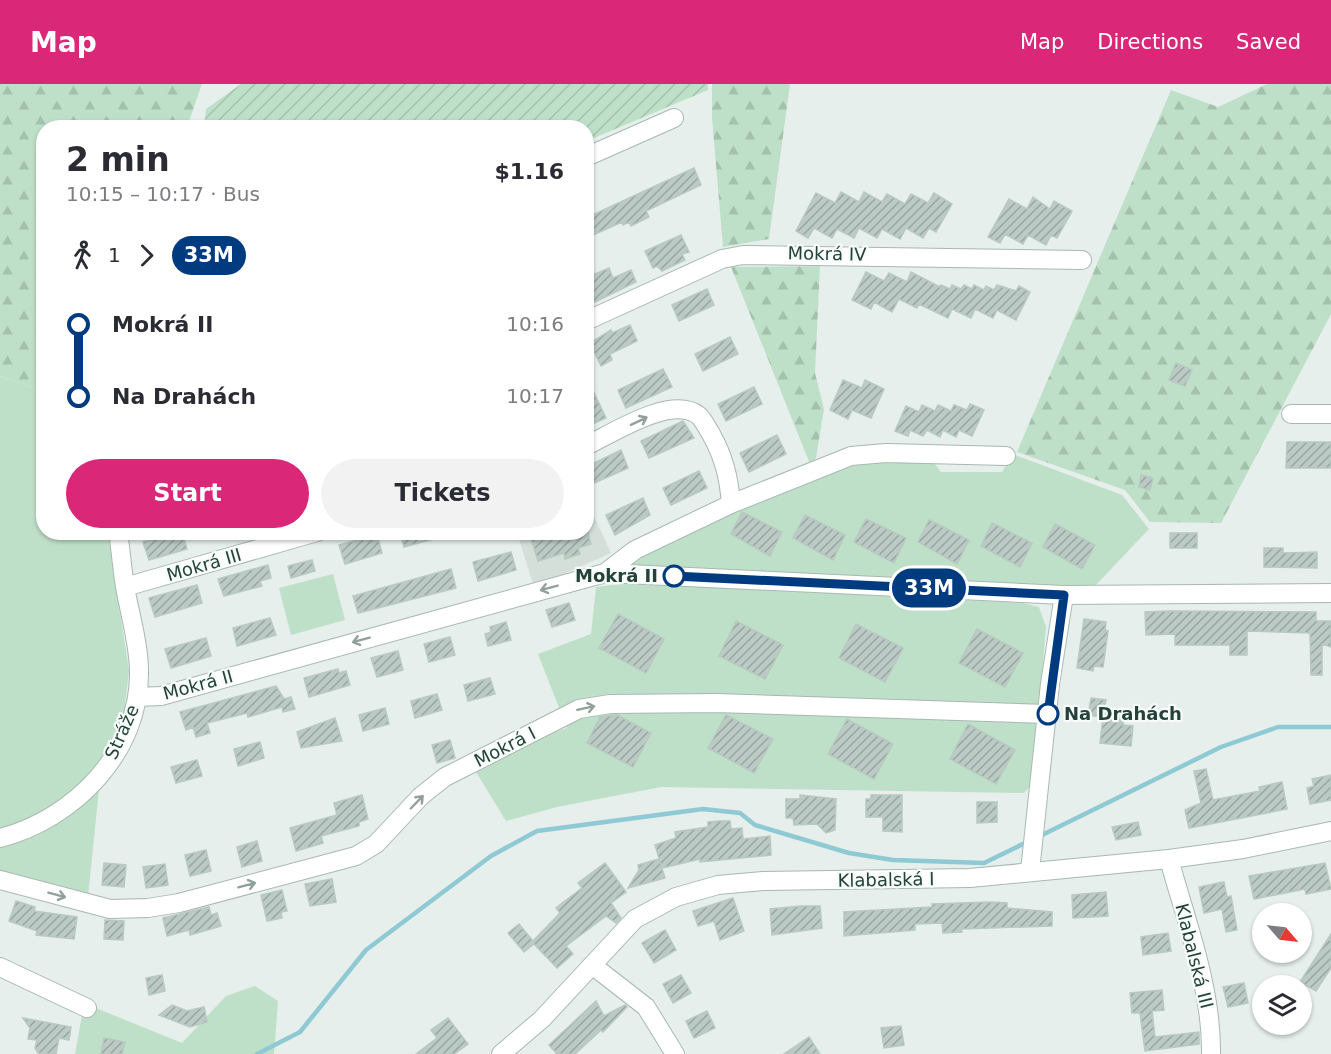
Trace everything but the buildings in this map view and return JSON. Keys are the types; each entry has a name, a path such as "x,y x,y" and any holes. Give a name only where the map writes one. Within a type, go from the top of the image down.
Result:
{"street":[{"path":"594,153 674,118"},
{"name":"Mokrá IV","path":"594,317 722,259 743,255 1082,260"},
{"path":"594,442 662,410 680,408 691,411 702,419 726,465 731,504"},
{"path":"1291,414 1331,414"},
{"name":"Mokrá II","path":"605,573 636,550 731,504 851,456 886,453 1006,456"},
{"name":"Stráže","path":"0,838 40,825 69,806 90,787 119,746 137,697 139,669 119,540"},
{"name":"Mokrá III","path":"125,587 288,540"},
{"name":"Mokrá II","path":"137,697 161,696 605,573 1064,595"},
{"path":"1030,871 1064,595 1331,593"},
{"name":"Mokrá I","path":"0,880 110,909 129,910 178,903 356,856 376,844 421,796 445,777 579,710 610,704 717,703 1048,714"},
{"name":"Klabalská I","path":"501,1054 542,1020 635,919 676,897 718,885 763,881 970,878 1169,859 1243,849 1331,831"},
{"name":"Klabalská III","path":"1169,859 1198,964 1208,1014 1211,1054"},
{"path":"592,965 646,1007 675,1054"},
{"path":"0,967 87,1008"}],"shaded area":[{"path":"594,516 611,553 534,587 519,540 594,540"}],"green space":[{"path":"0,84 202,84 189,120 36,120 36,389 0,376"},
{"path":"241,84 708,84 708,90 594,138 594,120 205,120 206,109"},
{"path":"712,84 790,84 769,239 723,247 712,118"},
{"path":"1267,84 1331,84 1331,314 1221,523 1150,522 1125,490 1017,452 1171,90 1218,107"},
{"path":"820,266 815,373 824,409 816,458 810,464 731,267"},
{"path":"0,376 36,389 36,540 109,540 129,671 124,714 113,744 93,773 44,815 0,832"},
{"path":"1013,454 1122,495 1149,529 1095,586 1044,586 627,568 625,561 668,540 836,470 868,462 934,463 941,472 1002,472"},
{"path":"333,574 345,620 291,635 279,588"},
{"path":"628,583 1023,603 1039,607 1046,627 1033,783 1024,793 661,787 557,807 506,821 476,772 544,736 567,728 538,654 591,634 596,587"},
{"path":"99,789 88,897 0,875 0,843 63,819"},
{"path":"255,986 278,1001 274,1054 75,1054 82,1015 91,1006 182,1043 226,996"}],"waterway":[{"path":"1040,836 1221,747 1278,727 1331,727"},
{"path":"257,1054 300,1032 366,950 491,856 537,831 703,809 740,813 755,825 849,853 893,860 984,863 1027,842"}],"bus line":[{"name":"33M","path":"674,576 1064,595 1050,684 1048,714"}],"place":[{"name":"Mokrá II","path":"674,576"},
{"name":"Na Drahách","path":"1048,714"}]}
